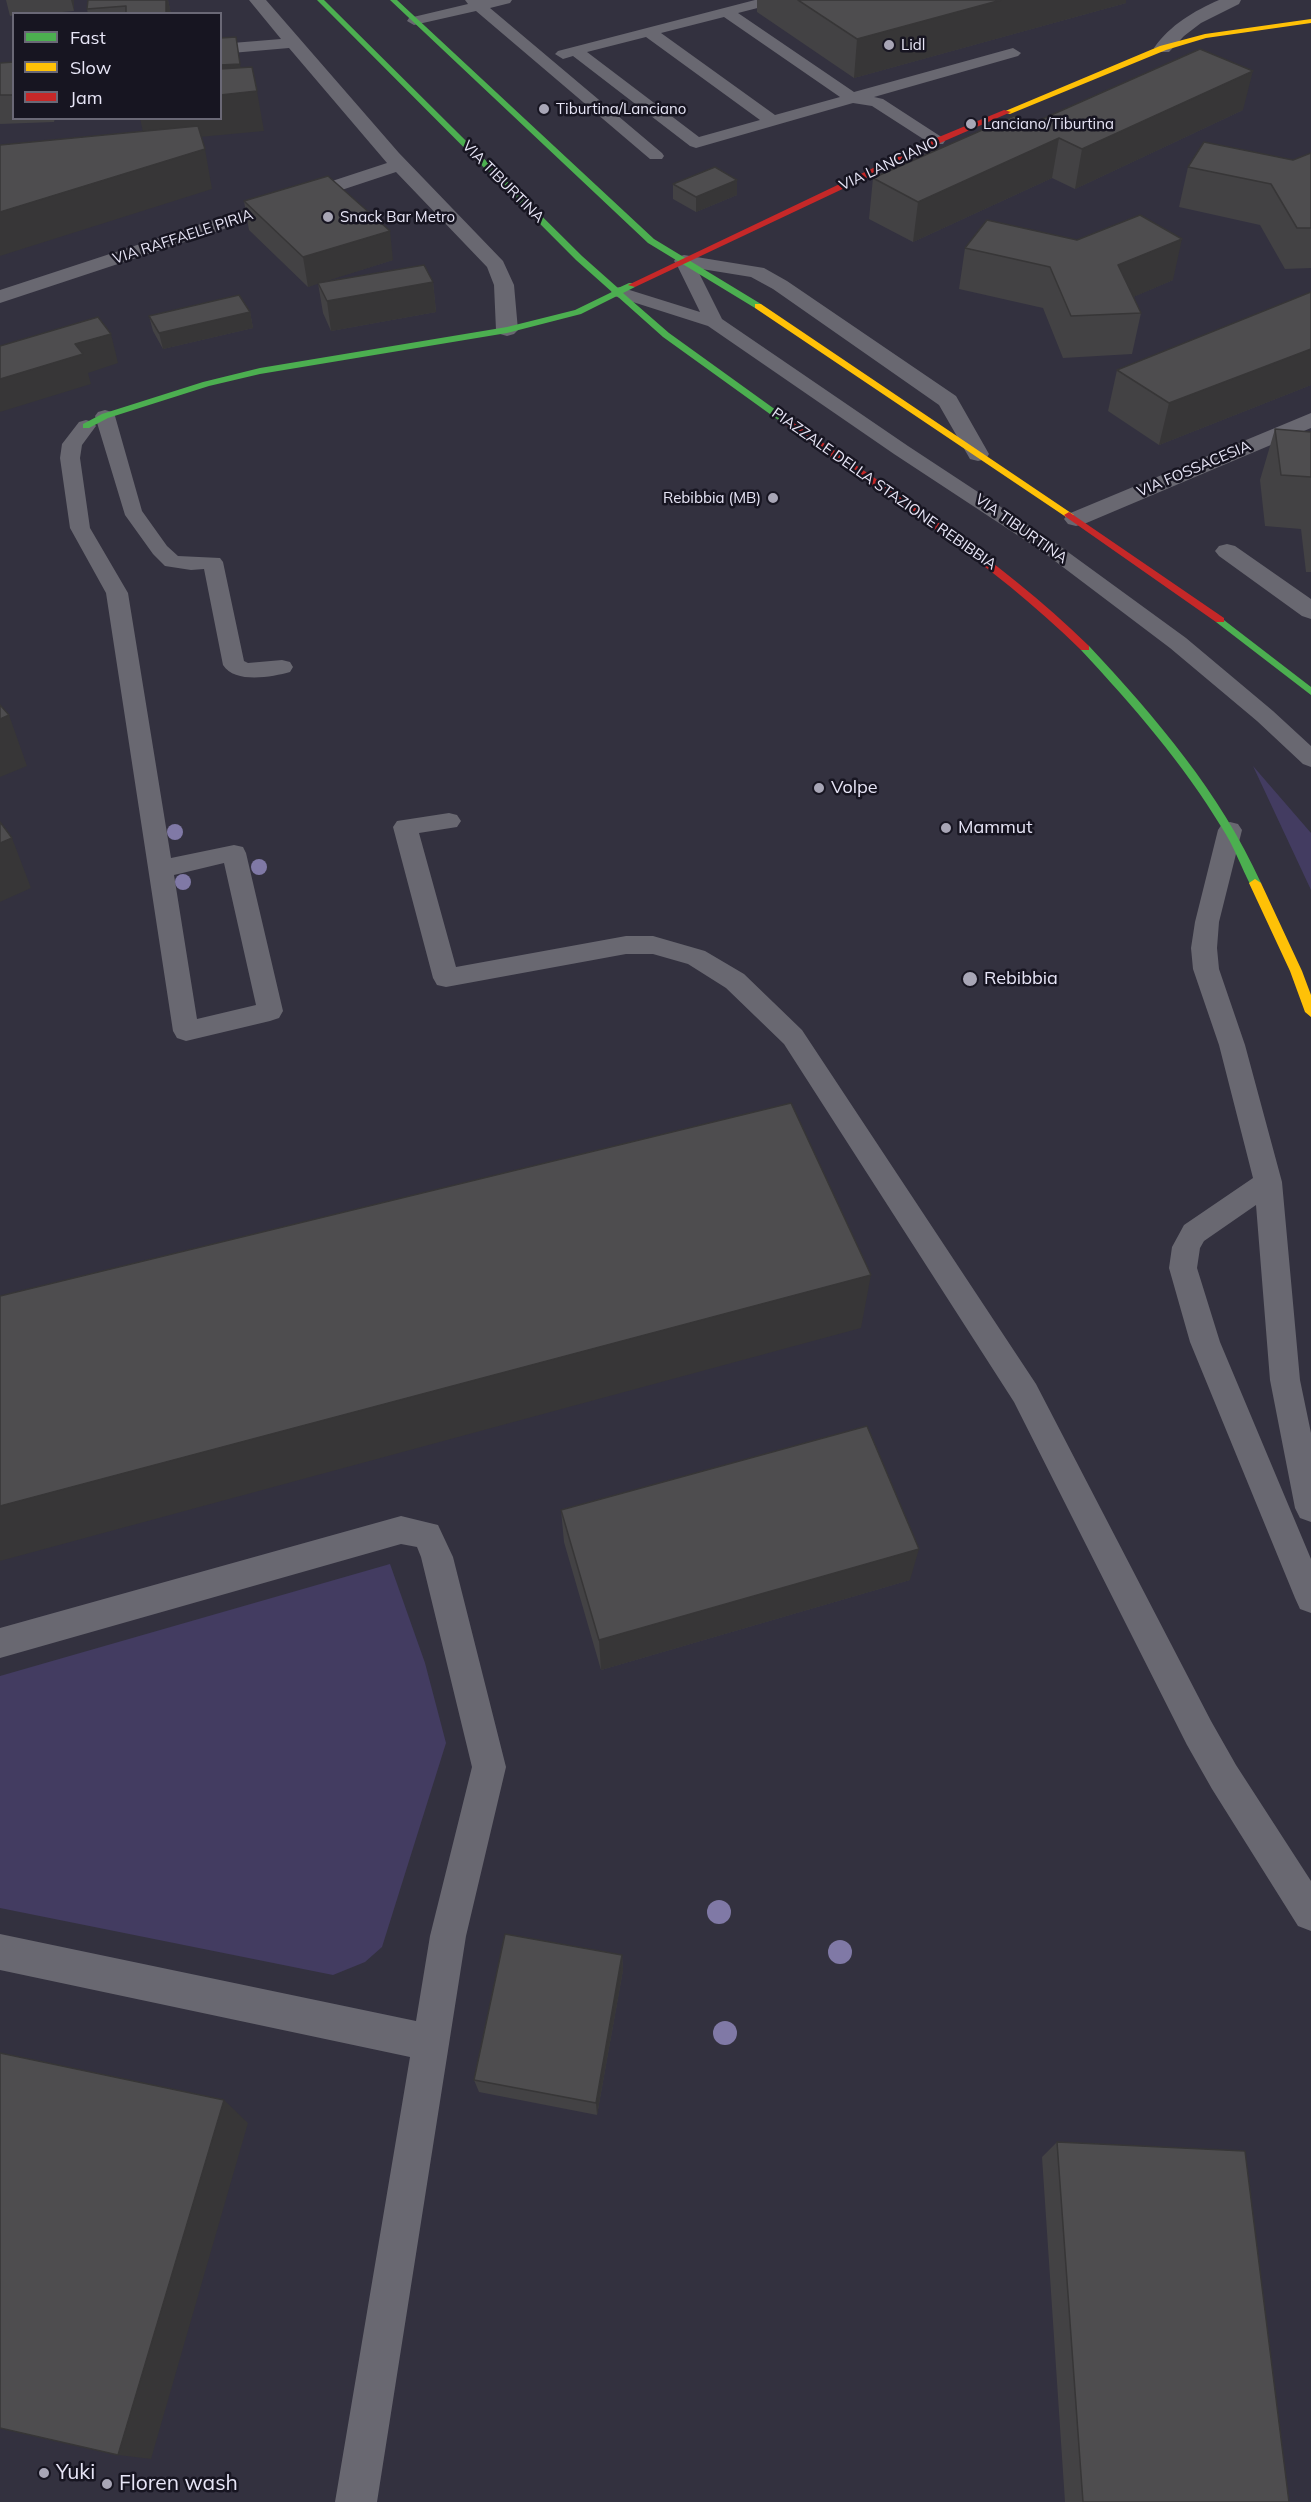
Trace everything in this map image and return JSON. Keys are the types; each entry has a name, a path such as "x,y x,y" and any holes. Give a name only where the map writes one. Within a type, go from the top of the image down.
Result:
{"main road":[{"name":"VIA TIBURTINA","path":"320,0 579,258 620,292"},
{"path":"393,0 646,237 774,316 1076,519 1218,618 1311,692"},
{"name":"VIA LANCIANO","path":"96,421 206,384 260,371 507,330 578,312 728,238 937,141 1163,48 1205,36 1311,21"},
{"name":"PIAZZALE DELLA STAZIONE REBIBBIA","path":"620,292 666,335 838,458 988,560 1030,592 1056,617 1135,702 1207,795 1230,830 1296,971 1311,1012"}],"street":[{"path":"257,0 399,165 496,265 504,285 507,330"},
{"name":"VIA LANCIANO","path":"1163,48 1185,26 1223,2"},
{"path":"222,49 292,43"},
{"name":"VIA RAFFAELE PIRIA","path":"0,297 399,165"},
{"path":"684,261 757,272 780,285 948,401 978,454"},
{"name":"VIA FOSSACESIA","path":"1076,519 1311,420"},
{"path":"1227,551 1311,611"}],"lane":[{"path":"414,21 476,3 505,0"},
{"path":"541,60 772,0"},
{"path":"476,3 656,156"},
{"path":"726,12 852,98 877,102 937,141"},
{"path":"649,32 772,121"},
{"path":"576,51 696,142 1013,52"},
{"name":"VIA TIBURTINA","path":"684,261 714,322"},
{"name":"VIA TIBURTINA","path":"620,292 714,322 1050,548 1187,651 1265,716 1311,759"},
{"path":"160,868 234,853 270,1011 186,1031 160,868 117,593 80,528 70,458 72,444 96,421 132,511 160,550 172,562 191,564 213,562 234,665 246,670 282,668"},
{"path":"449,821 405,827 446,978 626,945 653,945 696,957 735,981 793,1037 1025,1393 1199,1733 1224,1777 1311,1913"},
{"path":"1230,830 1207,922 1205,958 1215,999 1232,1045 1268,1182 1285,1380 1311,1508"},
{"path":"1268,1182 1194,1233 1186,1247 1183,1268 1205,1342 1311,1598"},
{"path":"0,1644 400,1530 427,1535 437,1557 489,1767 447,1936 357,2502"},
{"path":"0,1952 430,2043"}],"shaded area":[{"path":"1253,766 1311,833 1311,890"},
{"path":"390,1564 425,1663 446,1743 382,1947 365,1962 333,1975 0,1908 0,1676"}],"building":[{"path":"88,0 166,0 166,12 126,12 126,6 87,9"},
{"path":"798,0 1001,0 857,39"},
{"path":"236,37 240,64 222,65 222,38"},
{"path":"1200,49 1253,71 1082,149 1059,138 918,202 873,178 1014,116 1031,124"},
{"path":"12,62 12,95 0,95 0,63"},
{"path":"252,67 257,91 222,95 222,69"},
{"path":"198,126 205,149 0,212 0,145"},
{"path":"1204,142 1293,160 1311,153 1311,228 1297,228 1271,184 1188,167"},
{"path":"715,167 737,180 696,197 673,184"},
{"path":"328,176 390,231 303,257 244,201"},
{"path":"1140,215 1182,239 1118,265 1141,313 1071,316 1050,267 965,248 987,220 1077,240"},
{"path":"424,265 433,282 327,301 318,283"},
{"path":"1311,292 1311,349 1169,403 1117,370"},
{"path":"239,295 250,312 159,333 149,316"},
{"path":"98,317 111,334 75,344 83,354 0,379 0,346"},
{"path":"1275,429 1311,432 1311,477 1281,475"},
{"path":"0,705 9,715 0,719"},
{"path":"0,822 12,838 0,843"},
{"path":"791,1103 871,1275 0,1506 0,1296"},
{"path":"867,1426 919,1549 599,1640 561,1510"},
{"path":"505,1934 622,1955 596,2103 474,2080"},
{"path":"0,2053 224,2100 118,2455 0,2428"},
{"path":"1057,2142 1245,2151 1289,2502 1083,2502"}],"traffic: fast":[{"path":"320,0 579,258 666,335 784,420"},
{"path":"393,0 651,241 758,306"},
{"path":"86,426 105,416 144,403 206,384 260,371 507,330 578,312 632,285"},
{"path":"1220,620 1311,692"},
{"path":"1085,648 1124,690 1180,757 1233,835 1255,883"}],"traffic: slow":[{"path":"1007,112 1163,48 1205,36 1311,21"},
{"path":"758,306 1069,515"},
{"path":"1255,883 1296,971 1311,1012"}],"traffic: jam":[{"path":"632,285 937,141 1007,112"},
{"path":"784,420 978,555 1016,584 1085,648"},
{"path":"1069,515 1220,620"}],"place":[{"name":"Lidl","path":"889,45"},
{"name":"Tiburtina/Lanciano","path":"544,109"},
{"name":"Lanciano/Tiburtina","path":"971,124"},
{"name":"Snack Bar Metro","path":"328,217"},
{"name":"Rebibbia (MB)","path":"773,498"},
{"name":"Volpe","path":"819,788"},
{"name":"Mammut","path":"946,828"},
{"name":"Rebibbia","path":"970,979"},
{"name":"Yuki","path":"44,2473"},
{"name":"Floren wash","path":"107,2484"}]}
